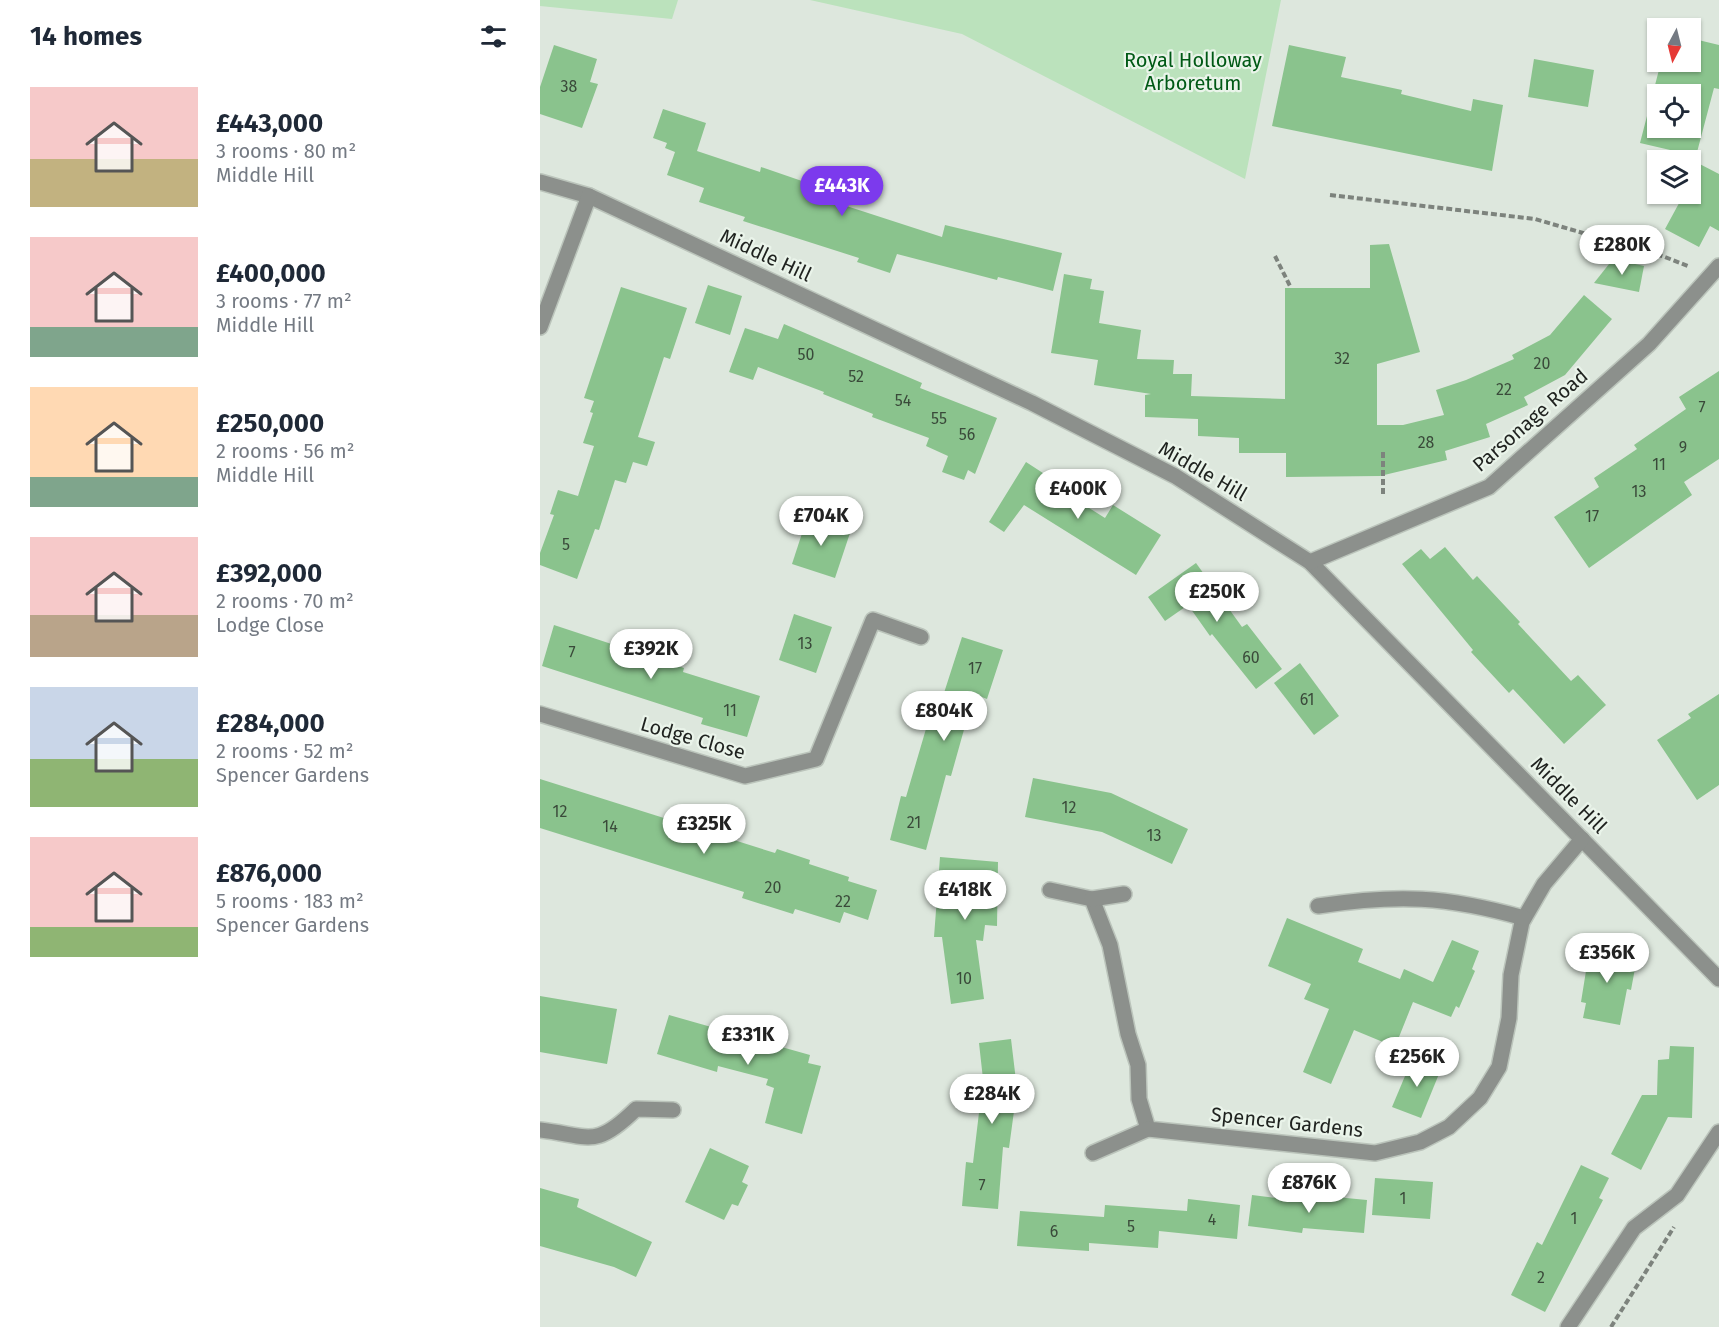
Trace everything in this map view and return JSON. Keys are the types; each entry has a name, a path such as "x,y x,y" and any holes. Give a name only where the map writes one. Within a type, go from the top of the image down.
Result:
{"street":[{"name":"Middle Hill","path":"540,182 590,196 1032,403 1175,477 1310,562 1719,979"},
{"path":"540,327 590,196"},
{"name":"Parsonage Road","path":"1310,562 1489,487 1649,344 1715,271"},
{"name":"Lodge Close","path":"540,714 745,776 816,759 873,620 921,638"},
{"name":"Spencer Gardens","path":"1093,1153 1148,1129 1375,1153 1420,1142 1449,1127 1480,1098 1499,1067 1509,1018 1511,975 1524,918 1544,884 1582,839"},
{"path":"1050,890 1092,899 1124,894"},
{"path":"1318,906 1392,897 1446,899 1524,918"},
{"path":"1092,899 1110,945 1128,1034 1138,1065 1139,1099 1148,1129"},
{"path":"540,1130 590,1139 614,1131 636,1109 673,1110"},
{"path":"1568,1327 1634,1228 1677,1195 1719,1132"}],"path":[{"path":"1330,195 1535,219 1715,271"},
{"path":"1275,256 1291,288"},
{"path":"1383,450 1383,494"},
{"path":"1611,1327 1675,1225"}],"green space":[{"path":"540,0 678,0 672,19 540,6"},
{"name":"Royal Holloway Arboretum","path":"810,0 1281,0 1245,179 962,34"}],"building":[{"path":"1701,41 1719,45 1719,89 1714,88 1701,137 1701,84 1655,84 1658,72 1701,72"},
{"path":"554,45 597,59 590,82 598,84 582,128 540,114 540,87"},
{"path":"1289,45 1346,57 1341,77 1402,90 1401,94 1471,111 1473,99 1503,105 1492,171 1272,126"},
{"path":"1534,59 1594,70 1588,107 1528,97"},
{"path":"663,109 706,123 697,151 760,172 761,167 831,191 828,200 942,237 945,225 1062,253 1053,291 998,277 997,280 897,254 890,273 857,262 859,258 743,221 745,217 699,202 704,188 667,175 675,152 665,148 667,143 653,138"},
{"path":"1647,116 1647,138 1701,138 1698,150 1670,150 1640,143"},
{"path":"1701,165 1719,174 1719,231 1710,226 1699,247 1665,229 1679,204 1701,204"},
{"path":"1389,244 1420,352 1377,364 1377,425 1403,425 1444,415 1436,390 1514,359 1512,355 1550,335 1584,295 1612,319 1565,375 1524,397 1528,405 1486,424 1490,437 1445,451 1447,460 1380,476 1286,477 1286,453 1239,453 1239,438 1198,436 1198,419 1145,417 1145,395 1151,394 1094,385 1098,360 1051,353 1064,274 1092,279 1090,289 1104,291 1099,323 1141,330 1137,359 1174,360 1173,374 1192,374 1191,396 1285,399 1285,288 1370,288 1370,245"},
{"path":"1613,259 1644,266 1639,292 1594,283"},
{"path":"708,285 742,296 730,335 695,323"},
{"path":"621,287 687,308 670,359 664,357 638,437 655,442 647,466 633,462 626,483 615,480 599,530 595,529 577,579 540,565 540,553 554,515 550,514 558,490 578,496 594,446 583,443 593,413 590,412 594,401 584,398"},
{"path":"784,324 922,383 920,388 997,418 975,474 968,470 964,480 942,472 948,456 926,446 929,438 872,417 873,414 823,394 824,392 758,367 753,380 729,372 745,328 778,339"},
{"path":"1719,371 1719,459 1684,482 1692,495 1589,568 1554,517 1599,487 1594,478 1637,449 1634,445 1686,409 1679,397"},
{"path":"1026,462 1046,475 1043,479 1105,518 1113,505 1161,535 1136,575 1024,505 1004,532 989,522"},
{"path":"808,515 851,530 835,578 792,564"},
{"path":"1445,547 1473,580 1477,576 1571,681 1578,675 1606,705 1564,744 1513,689 1509,693 1471,652 1473,650 1402,564 1421,549 1430,559"},
{"path":"1196,563 1242,627 1247,624 1282,669 1256,689 1212,634 1210,636 1188,605 1165,621 1148,597"},
{"path":"794,614 832,627 816,673 779,660"},
{"path":"554,625 684,668 683,672 760,696 747,737 701,724 703,718 542,666"},
{"path":"962,637 1003,650 987,699 974,694 951,776 946,775 926,850 890,840 901,796 906,797 928,722 934,724"},
{"path":"1300,663 1339,716 1314,735 1274,683"},
{"path":"1719,694 1719,785 1697,800 1657,740 1691,718 1688,714"},
{"path":"1033,778 1111,793 1188,829 1172,864 1102,832 1025,817"},
{"path":"540,779 775,853 777,849 810,860 809,864 849,877 848,881 877,890 868,920 844,912 840,923 795,909 793,914 742,898 744,892 540,828"},
{"path":"940,857 998,862 997,926 985,925 983,941 976,940 984,999 951,1004 942,937 934,937"},
{"path":"1287,918 1363,949 1358,962 1400,979 1404,969 1433,982 1452,940 1479,951 1472,969 1475,971 1459,1008 1456,1006 1451,1017 1413,1002 1395,1047 1354,1030 1331,1084 1303,1072 1329,1009 1304,999 1311,984 1268,966"},
{"path":"1590,946 1633,954 1631,962 1636,963 1631,990 1627,989 1620,1025 1583,1018 1586,1003 1581,1002"},
{"path":"540,996 617,1009 607,1064 540,1052"},
{"path":"669,1015 810,1055 808,1063 821,1066 802,1134 765,1123 774,1088 766,1085 768,1079 718,1066 717,1072 657,1054"},
{"path":"1011,1039 1017,1089 1009,1148 1003,1147 998,1209 962,1206 966,1162 973,1163 983,1079 979,1043"},
{"path":"1670,1046 1694,1047 1692,1118 1668,1117 1641,1170 1611,1154 1642,1095 1657,1095 1658,1060 1669,1059"},
{"path":"1413,1057 1441,1069 1421,1118 1392,1107"},
{"path":"710,1148 749,1166 742,1182 748,1185 738,1206 732,1204 724,1220 685,1202"},
{"path":"1581,1165 1609,1178 1599,1198 1603,1200 1545,1312 1511,1295 1537,1242 1542,1245"},
{"path":"1375,1178 1433,1182 1430,1219 1372,1215"},
{"path":"540,1188 579,1199 577,1207 652,1242 636,1277 614,1267 540,1246"},
{"path":"1252,1195 1314,1203 1315,1195 1367,1200 1364,1233 1303,1228 1302,1233 1248,1226"},
{"path":"1188,1199 1240,1205 1237,1239 1159,1231 1158,1248 1089,1243 1089,1251 1017,1246 1020,1211 1104,1217 1105,1205 1187,1211"}]}
